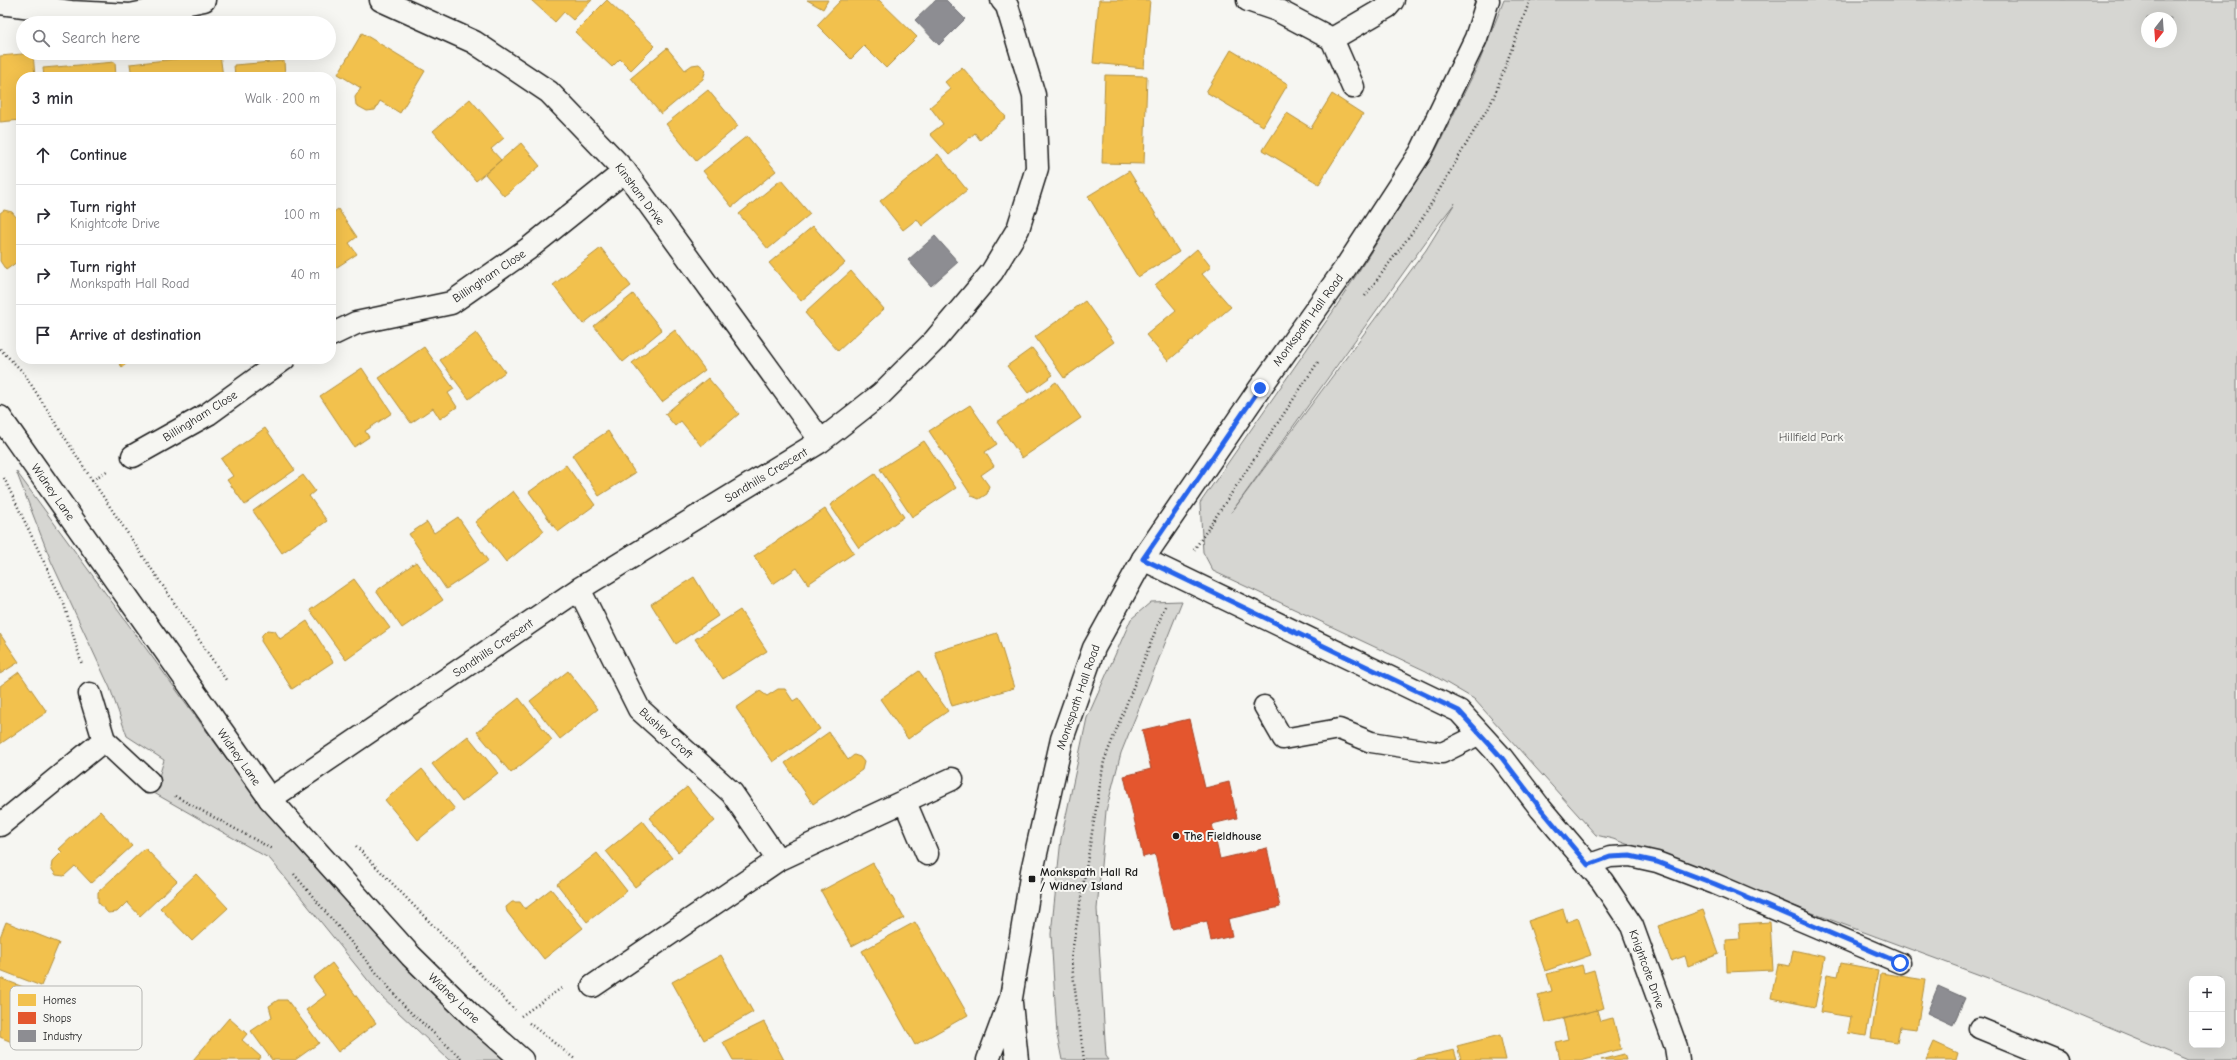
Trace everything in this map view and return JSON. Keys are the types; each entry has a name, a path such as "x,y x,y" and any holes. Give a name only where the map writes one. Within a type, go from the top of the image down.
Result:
{"street":[{"path":"0,3 71,6 130,15 204,0"},
{"name":"Kinsham Drive","path":"381,0 474,42 549,92 625,171 820,441"},
{"path":"1248,0 1277,10 1332,39 1353,87"},
{"path":"1332,39 1387,7 1393,0"},
{"name":"Monkspath Hall Road","path":"988,1060 1010,998 1032,870 1062,739 1094,648 1143,559 1260,388 1344,270 1421,152 1476,38 1488,0"},
{"name":"Sandhills Crescent","path":"270,799 579,589 820,441 881,394 934,340 992,272 1018,229 1037,168 1034,96 1009,2"},
{"name":"Billingham Close","path":"336,333 356,324 451,303 528,249 625,171"},
{"name":"Billingham Close","path":"133,456 208,414 277,364"},
{"name":"Widney Lane","path":"0,416 270,799 410,956 471,1015 522,1060"},
{"name":"Knightcote Drive","path":"1143,559 1459,711 1480,734 1602,882 1632,926 1676,1047 1678,1060"},
{"name":"Bushley Croft","path":"579,589 639,709 732,793 778,860"},
{"path":"90,694 104,740 150,782"},
{"path":"0,825 104,740"},
{"path":"593,986 778,860 952,779"},
{"path":"905,802 927,854"},
{"name":"Monkspath Hall Road","path":"1010,998 1017,1060"}],"lane":[{"path":"1264,706 1283,739 1338,729 1371,742 1442,753 1480,734"},
{"path":"1588,865 1610,857 1630,856 1657,862 1715,884 1900,963"},
{"path":"1979,1028 2057,1060"}],"path":[{"path":"1360,303 1422,219 1493,99 1530,0"},
{"path":"0,349 23,372 92,480 227,681"},
{"path":"1084,1060 1071,958 1104,761 1177,576 1319,362"},
{"path":"3,478 64,604 90,694"},
{"path":"150,782 273,850"},
{"path":"350,840 520,1016 576,1060"},
{"path":"288,868 406,1008 463,1060"},
{"path":"520,1016 578,977 588,990 593,986"}],"green space":[{"name":"Hillfield Park","path":"1504,0 2237,0 2237,1060 2188,1060 2031,994 1613,839 1596,835 1474,699 1426,671 1213,571 1203,552 1200,503 1332,313 1436,150 1478,65","holes":["1455,203 1426,250 1231,513 1437,226"]},
{"path":"16,471 265,811 364,921 510,1060 449,1060 379,994 270,859 154,793 164,760 127,736 110,688 51,561"},
{"path":"1182,601 1121,753 1106,811 1097,909 1106,1056 1109,1060 1062,1060 1057,1035 1051,934 1061,839 1087,718 1131,619 1151,602"}],"building: Homes":[{"path":"531,0 592,0 573,20 564,12 555,22"},
{"path":"607,0 655,46 631,70 620,59 612,67 575,32"},
{"path":"807,0 828,0 823,9"},
{"path":"841,0 879,0 917,37 886,68 864,46 851,59 817,25"},
{"path":"1099,0 1150,0 1144,68 1093,63"},
{"path":"362,33 425,71 400,113 380,101 375,110 367,111 356,105 355,97 361,88 338,74"},
{"path":"667,48 685,70 692,65 699,64 706,70 703,79 661,114 631,78"},
{"path":"1231,50 1288,84 1263,126 1206,92"},
{"path":"16,55 16,60 34,60 35,72 16,72 16,120 0,122 0,56"},
{"path":"166,60 221,60 222,72 131,72 130,64"},
{"path":"284,61 285,72 235,72 234,65"},
{"path":"115,62 116,72 43,72 43,68"},
{"path":"962,67 1006,117 980,140 975,133 949,155 930,134 943,124 930,107 951,89 945,82"},
{"path":"1105,75 1147,76 1144,164 1102,163"},
{"path":"708,90 738,126 696,161 666,124"},
{"path":"1332,94 1363,114 1319,184 1263,150 1287,113 1311,128"},
{"path":"470,99 504,138 491,149 501,160 476,181 433,131"},
{"path":"747,136 776,171 732,207 703,171"},
{"path":"521,143 540,166 504,196 485,174"},
{"path":"938,154 967,190 922,226 917,219 903,230 880,201"},
{"path":"1129,171 1179,252 1138,277 1088,196"},
{"path":"781,180 810,214 768,249 739,214"},
{"path":"338,209 357,237 349,243 357,254 336,268 336,210"},
{"path":"4,210 12,212 16,217 16,263 6,270 0,261 0,213"},
{"path":"813,226 845,263 801,301 769,263"},
{"path":"601,248 631,286 583,324 553,285"},
{"path":"1197,249 1211,267 1202,274 1231,307 1168,361 1146,335 1176,310 1155,285"},
{"path":"851,271 884,309 838,351 805,313"},
{"path":"633,294 662,330 623,362 594,326"},
{"path":"1085,301 1114,342 1064,378 1035,337"},
{"path":"675,330 705,370 662,402 632,363"},
{"path":"476,333 505,372 469,399 440,360"},
{"path":"424,347 454,389 448,393 457,407 440,419 433,408 411,423 379,378"},
{"path":"1032,348 1053,375 1028,393 1007,366"},
{"path":"362,368 392,413 365,431 369,437 354,447 320,396"},
{"path":"708,378 739,414 701,446 681,421 675,426 665,414"},
{"path":"1056,382 1081,418 1022,458 997,422"},
{"path":"970,405 997,444 985,452 994,466 981,475 989,486 987,494 979,499 972,496 929,431"},
{"path":"265,428 295,470 245,505 227,480 233,476 221,459"},
{"path":"608,431 635,473 599,496 572,455"},
{"path":"924,441 956,488 912,517 880,469"},
{"path":"566,465 595,505 558,532 529,492"},
{"path":"875,474 904,517 859,548 830,505"},
{"path":"303,475 315,491 309,496 327,521 282,553 253,511"},
{"path":"513,491 544,531 506,562 475,522"},
{"path":"825,509 854,553 808,584 797,568 773,584 754,556"},
{"path":"458,517 488,561 446,589 409,534 427,522 434,533"},
{"path":"416,562 443,600 402,628 376,591"},
{"path":"694,577 718,616 676,644 651,604"},
{"path":"354,579 390,628 346,660 310,610"},
{"path":"740,610 767,651 723,679 695,639"},
{"path":"307,621 333,662 292,689 261,641 262,635 267,630 275,631 280,639"},
{"path":"997,633 1014,688 952,706 935,652"},
{"path":"0,634 19,662 0,674"},
{"path":"568,671 598,709 560,739 530,701"},
{"path":"919,671 948,711 908,739 880,699"},
{"path":"19,672 47,712 0,744 0,686"},
{"path":"778,689 785,689 793,701 798,698 820,729 773,762 736,708 760,691 767,696"},
{"path":"519,698 552,740 511,773 477,732"},
{"path":"829,732 848,760 854,755 860,757 864,762 862,770 813,804 785,763"},
{"path":"468,736 498,773 462,802 432,764"},
{"path":"422,769 455,809 418,840 385,800"},
{"path":"687,787 715,821 678,852 649,818"},
{"path":"100,811 132,846 91,883 75,866 64,876 56,875 51,868 52,862 62,852 59,849"},
{"path":"643,821 672,858 635,887 606,851"},
{"path":"145,848 177,881 140,916 127,902 117,912 108,913 98,902 98,892"},
{"path":"597,853 627,891 587,922 557,884"},
{"path":"873,863 904,918 852,946 821,891"},
{"path":"196,874 228,908 192,941 160,908"},
{"path":"551,889 583,928 544,959 507,912 506,907 512,902 520,902 525,909"},
{"path":"1563,909 1567,922 1578,918 1591,955 1545,971 1528,921"},
{"path":"1703,910 1719,954 1688,966 1685,956 1671,961 1658,926"},
{"path":"6,922 59,943 41,986 0,970 0,937"},
{"path":"915,922 968,1015 915,1045 862,951"},
{"path":"1770,922 1773,970 1727,972 1726,940 1740,939 1739,924"},
{"path":"1793,950 1825,957 1815,1007 1771,998 1778,964 1790,966"},
{"path":"721,955 753,1012 704,1040 672,982"},
{"path":"332,963 376,1023 338,1052 306,1010 326,995 313,978"},
{"path":"1841,963 1878,970 1866,1036 1848,1033 1851,1017 1820,1012 1827,974 1838,976"},
{"path":"1582,965 1584,973 1594,970 1604,1008 1545,1023 1538,995 1552,991 1547,974"},
{"path":"1881,973 1925,980 1917,1029 1900,1027 1897,1042 1871,1038"},
{"path":"0,978 21,986 10,986 10,1041 0,1037"},
{"path":"278,1000 287,1000 319,1043 295,1060 272,1060 251,1031 272,1017 269,1006"},
{"path":"1597,1010 1600,1021 1613,1018 1621,1049 1581,1060 1560,1060 1556,1042 1568,1039 1563,1019"},
{"path":"229,1018 247,1034 242,1040 261,1057 259,1060 193,1060"},
{"path":"764,1022 784,1060 733,1060 723,1042"},
{"path":"1500,1035 1506,1060 1461,1060 1457,1046"},
{"path":"1934,1042 1958,1053 1956,1060 1926,1060"},
{"path":"1454,1050 1457,1060 1410,1060"},
{"path":"1624,1054 1626,1060 1601,1060"}],"building: Shops":[{"name":"The Fieldhouse","path":"1189,719 1205,788 1229,782 1237,818 1212,824 1220,859 1267,848 1280,907 1228,919 1232,936 1211,941 1207,921 1172,929 1155,854 1143,857 1124,776 1151,769 1142,730"}],"building: Industry":[{"path":"936,0 946,0 965,19 939,45 915,20"},
{"path":"935,236 958,262 931,286 908,260"},
{"path":"1938,986 1965,998 1953,1025 1927,1013"}],"place":[{"name":"The Fieldhouse","path":"1176,836"},
{"name":"Monkspath Hall Rd / Widney Island","path":"1032,879"}],"route":[{"path":"1260,388 1143,559 1459,711 1502,758 1541,809 1588,865 1610,857 1630,856 1657,862 1715,884 1900,963"}]}
